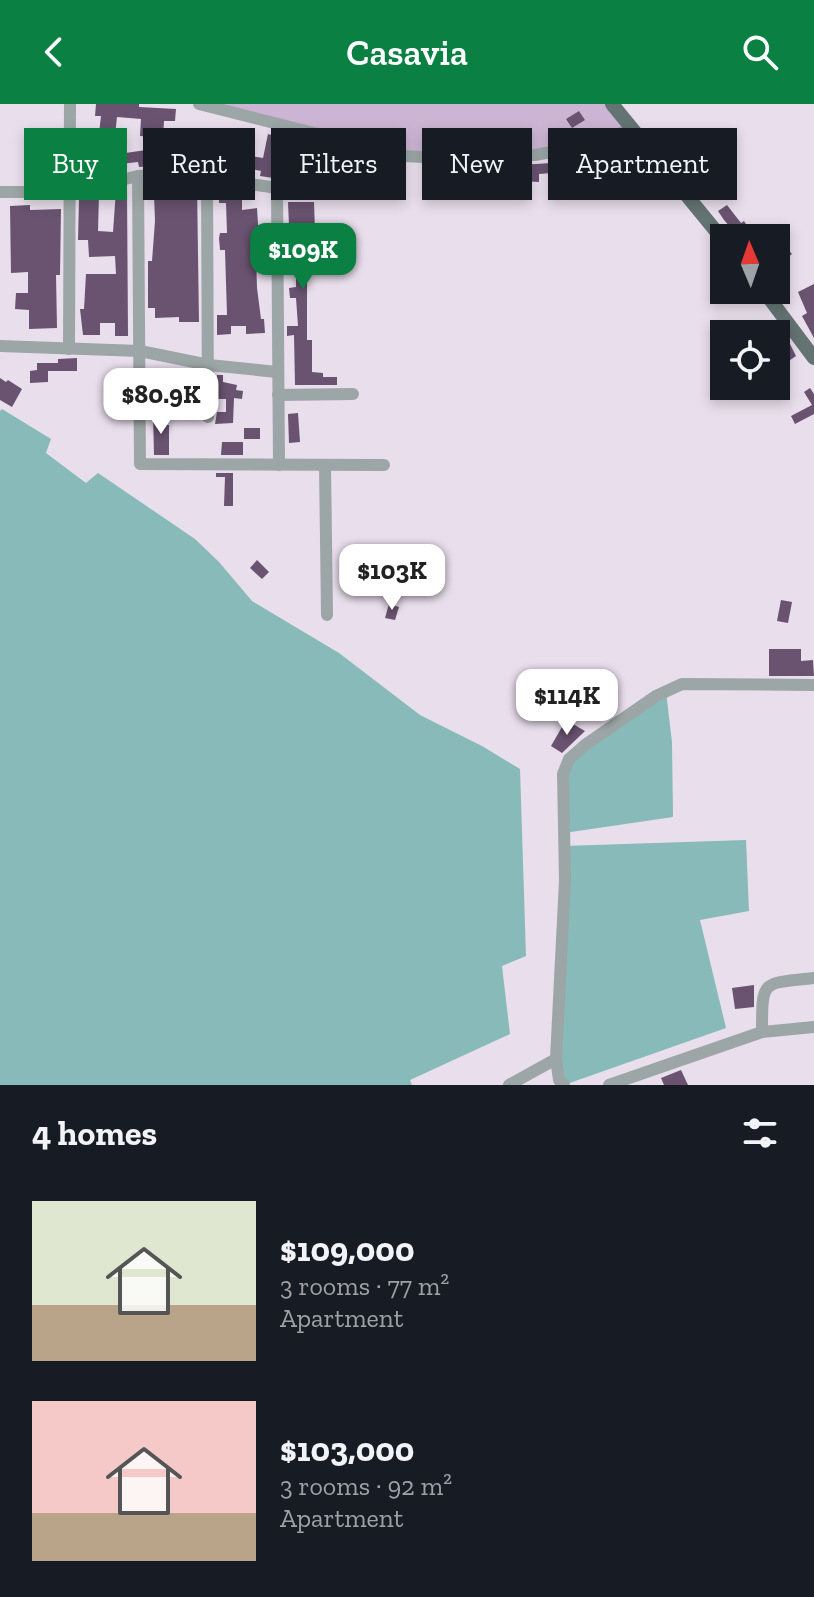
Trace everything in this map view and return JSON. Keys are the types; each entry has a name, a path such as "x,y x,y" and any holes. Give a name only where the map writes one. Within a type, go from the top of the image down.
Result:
{"main road":[{"path":"612,104 630,128"},
{"path":"690,200 710,224"},
{"path":"774,304 814,358"}],"street":[{"path":"70,104 70,128"},
{"path":"199,104 405,156 457,159 548,153"},
{"path":"138,176 140,464 384,465"},
{"path":"127,179 143,176"},
{"path":"0,192 24,192"},
{"path":"69,200 69,349"},
{"path":"207,200 208,417"},
{"path":"277,200 279,465"},
{"path":"0,346 140,351 209,365 277,372"},
{"path":"278,395 353,394"},
{"path":"325,465 327,615"},
{"path":"564,1085 559,1080 556,1059 565,880 563,774 569,759 656,696 682,684 814,685"},
{"path":"762,1032 762,993 767,986 775,982 814,978"},
{"path":"609,1085 762,1032 814,1027"},
{"path":"509,1085 556,1059"},
{"path":"648,1072 654,1085"}],"shaded area":[{"path":"199,104 612,104 630,128 548,128 548,149 532,150 532,128 422,128 422,155 406,156 406,128 294,128"},
{"path":"2,409 51,439 46,453 86,483 98,473 195,539 252,601 339,653 420,715 520,769 526,956 502,966 510,1034 410,1080 412,1085 0,1085"},
{"path":"666,692 672,742 673,817 564,833 569,759"},
{"path":"746,840 749,911 700,920 726,1028 564,1085 556,1059 564,846"}],"building":[{"path":"96,104 139,104 139,107 176,109 175,121 164,121 164,128 143,128 143,136 140,136 141,119 117,117 116,128 100,128 101,116 95,116"},
{"path":"579,111 585,120 572,128 566,119"},
{"path":"268,134 271,135 271,178 260,176 261,171 255,170 255,157 263,158"},
{"path":"143,150 143,167 139,167 138,162 127,163 127,153"},
{"path":"548,163 548,173 539,174 539,182 532,182 532,164"},
{"path":"127,188 128,336 115,336 115,323 100,323 100,335 83,335 80,309 84,309 86,274 116,274 115,256 89,257 88,240 78,240 79,200 99,200 98,231 113,232 115,200 127,200"},
{"path":"154,200 197,200 199,322 179,322 179,317 155,318 155,308 148,308 148,261 152,261"},
{"path":"219,200 242,200 242,210 257,208 259,240 268,240 268,252 256,253 257,288 265,333 246,334 246,326 231,326 231,334 217,335 217,315 227,315 225,250 220,250 219,238 220,233 227,233 226,203 219,203"},
{"path":"288,202 314,202 315,230 321,230 321,243 307,244 307,340 312,340 312,372 323,373 323,377 337,377 337,385 295,385 294,335 287,336 287,326 298,326 296,298 290,298 289,288 296,287 296,273 291,273"},
{"path":"30,205 30,210 61,209 60,275 56,275 57,328 29,329 29,310 15,309 16,293 28,293 28,272 11,273 10,206"},
{"path":"727,205 741,223 744,221 746,224 728,224 718,211"},
{"path":"814,284 814,338 802,316 807,313 798,292"},
{"path":"790,344 796,356 790,360"},
{"path":"77,358 77,371 48,371 48,382 30,383 30,371 37,370 37,363 58,363 58,359"},
{"path":"217,375 223,375 223,382 237,385 236,390 243,391 242,399 234,398 233,423 215,424 217,412 226,412 226,399 217,399"},
{"path":"0,378 22,389 12,407 0,400"},
{"path":"176,380 189,380 189,399 175,399"},
{"path":"810,388 814,394 814,414 795,424 791,416 812,405 804,392"},
{"path":"298,413 300,442 289,443 288,414"},
{"path":"153,414 163,414 164,425 169,425 169,455 154,455"},
{"path":"244,428 260,428 260,439 244,439"},
{"path":"222,442 243,442 243,455 221,455"},
{"path":"216,473 233,473 233,506 224,506 225,477 216,477"},
{"path":"257,560 269,572 262,579 250,568"},
{"path":"781,600 792,602 788,623 777,621"},
{"path":"389,604 399,607 395,620 385,618"},
{"path":"769,649 801,649 801,661 813,660 814,676 769,676"},
{"path":"566,720 585,731 562,753 551,746"},
{"path":"754,985 754,1007 735,1009 732,988"},
{"path":"681,1070 688,1085 664,1085 661,1078"}]}
